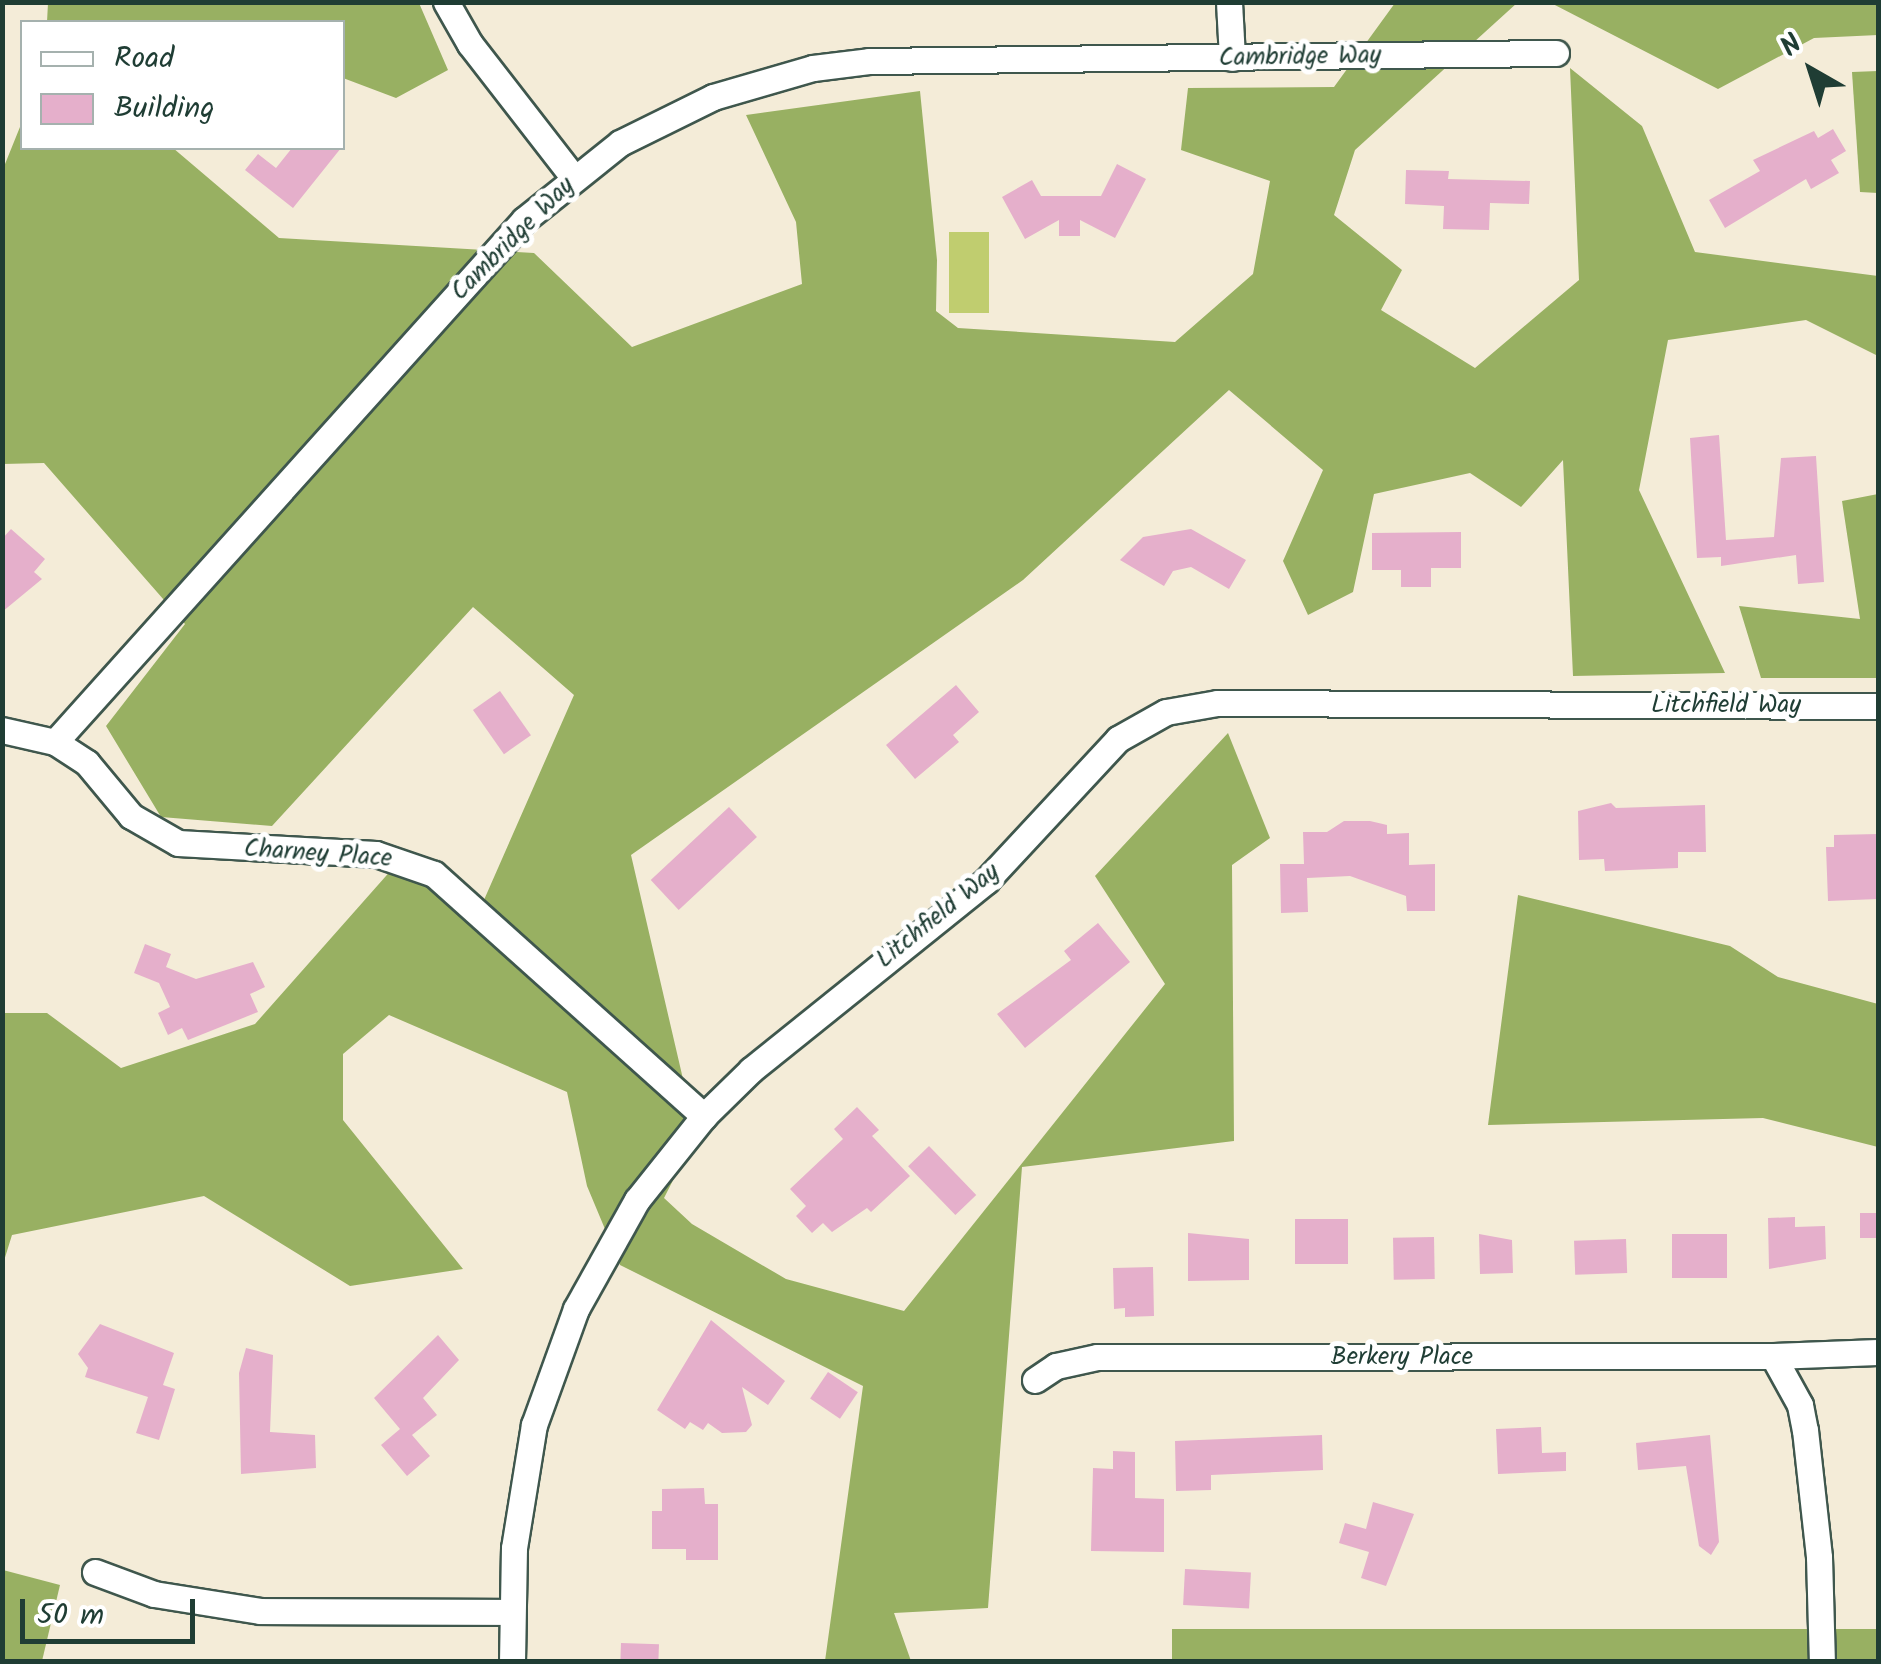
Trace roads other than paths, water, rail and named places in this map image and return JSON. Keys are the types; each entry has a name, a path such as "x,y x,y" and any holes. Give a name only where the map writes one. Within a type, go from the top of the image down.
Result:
{"street":[{"path":"446,2 573,177"},
{"path":"1229,2 1232,58"},
{"name":"Cambridge Way","path":"56,742 524,220 573,177 661,120 740,87 813,68 884,61 1556,53"},
{"name":"Litchfield Way","path":"512,1662 522,1486 552,1366 604,1253 704,1116 838,996 986,881 1096,758 1166,712 1255,702 1878,706"},
{"path":"2,730 56,742"},
{"name":"Charney Place","path":"56,742 87,763 131,816 178,843 376,854 434,874 704,1116"},
{"name":"Berkery Place","path":"1035,1380 1056,1366 1097,1358 1773,1356 1878,1352"},
{"path":"1773,1356 1800,1404 1820,1557 1822,1662"},
{"path":"95,1572 154,1594 260,1611 512,1612"}]}
